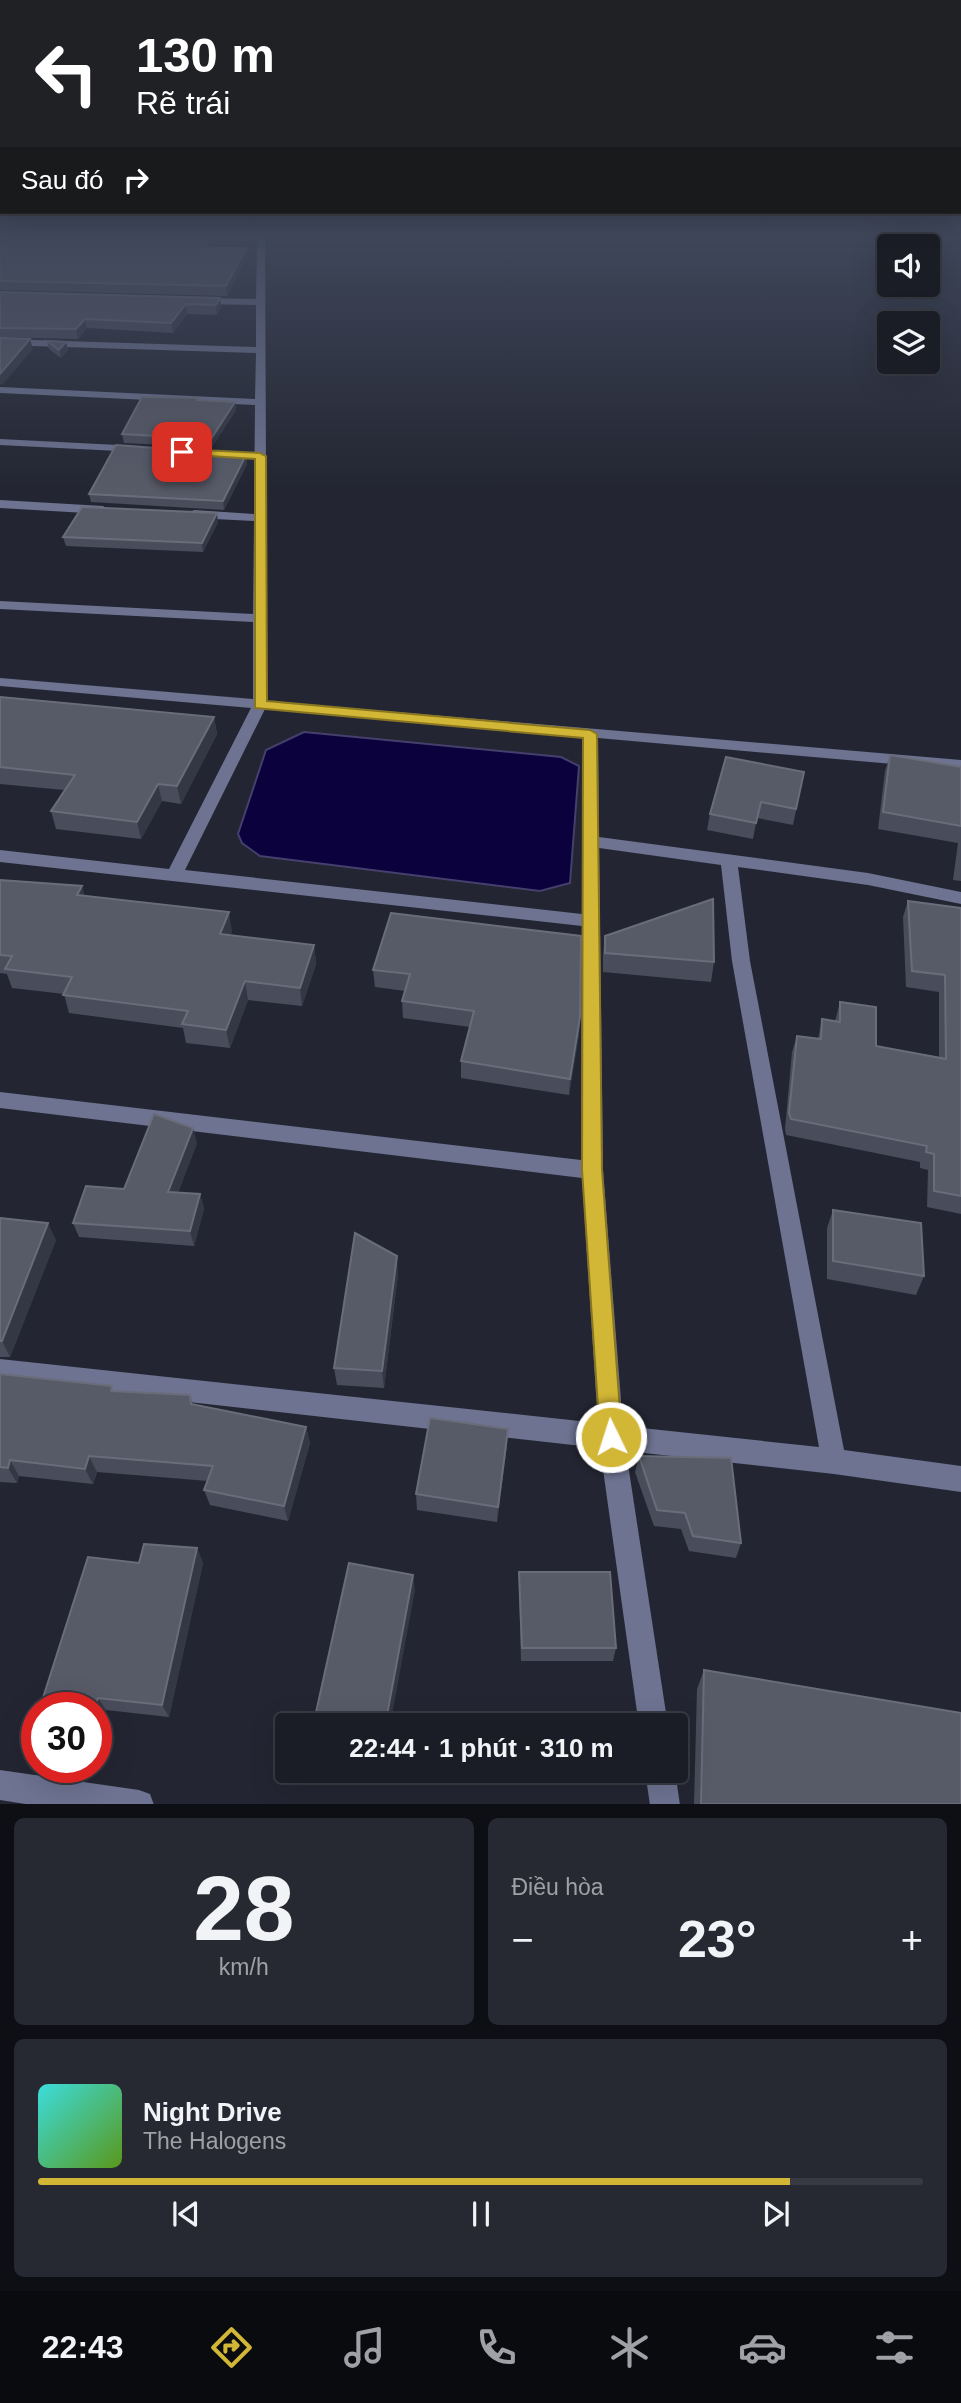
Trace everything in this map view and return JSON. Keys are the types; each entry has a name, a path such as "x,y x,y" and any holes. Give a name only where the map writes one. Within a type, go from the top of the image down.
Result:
{"street":[{"path":"174,875 260,705 261,518 254,455 261,402 260,319"},
{"path":"0,342 261,351"},
{"path":"0,390 261,402"},
{"path":"0,442 151,450"},
{"path":"0,505 110,510"},
{"path":"178,514 261,518"},
{"path":"0,605 260,618"},
{"path":"0,682 961,765"},
{"path":"590,734 592,1170 611,1437 652,1713"},
{"path":"590,841 868,879 961,898"},
{"path":"0,856 591,920"},
{"path":"729,860 741,961 834,1461"},
{"path":"0,1100 592,1170"},
{"path":"0,1370 834,1461 961,1479"},
{"path":"662,1783 665,1804"},
{"path":"0,1785 139,1804"}],"shaded area":[{"path":"304,732 561,757 579,766 570,883 540,891 260,856 242,843 238,834 266,750"}],"building":[{"path":"0,319 85,319 76,329 0,328"},
{"path":"89,319 174,319 171,323"},
{"path":"0,338 30,339 0,374"},
{"path":"47,341 66,342 59,350"},
{"path":"142,397 235,402 211,439 122,434"},
{"path":"116,445 246,455 223,501 89,494"},
{"path":"82,507 217,513 202,543 63,537"},
{"path":"0,697 214,717 177,786 158,784 137,822 51,811 75,775 0,767"},
{"path":"890,755 961,767 961,826 883,812"},
{"path":"726,757 804,772 796,809 761,802 756,823 710,814"},
{"path":"0,880 82,886 77,895 229,912 220,934 314,945 300,988 245,981 226,1030 182,1024 188,1011 63,995 72,977 5,969 12,956 0,955"},
{"path":"713,899 714,962 605,953 605,936"},
{"path":"908,901 961,908 961,1196 934,1191 934,1154 926,1152 927,1146 791,1119 789,1113 797,1036 821,1039 822,1019 840,1022 840,1002 876,1007 876,1046 946,1059 945,975 912,971"},
{"path":"391,913 581,936 580,1017 570,1079 461,1061 474,1011 402,1001 410,974 373,970"},
{"path":"154,1114 193,1128 168,1192 200,1194 190,1231 73,1223 86,1186 124,1189"},
{"path":"833,1210 921,1223 924,1276 833,1261"},
{"path":"0,1218 48,1223 2,1341 0,1341"},
{"path":"355,1233 397,1256 382,1371 334,1368"},
{"path":"0,1374 112,1386 111,1391 190,1395 191,1404 306,1427 284,1506 204,1490 213,1466 89,1456 85,1469 10,1460 8,1468 0,1467"},
{"path":"430,1418 508,1429 498,1507 416,1494"},
{"path":"639,1456 731,1458 741,1543 693,1536 685,1513 657,1510"},
{"path":"144,1544 197,1548 162,1705 112,1700 112,1692 45,1692 88,1557 139,1563"},
{"path":"349,1563 413,1575 387,1713 316,1713"},
{"path":"519,1572 610,1572 616,1648 522,1648"},
{"path":"704,1670 961,1713 961,1804 701,1804"}],"route":[{"path":"182,452 260,456 260,705 590,734 592,1170 611,1437"}]}
